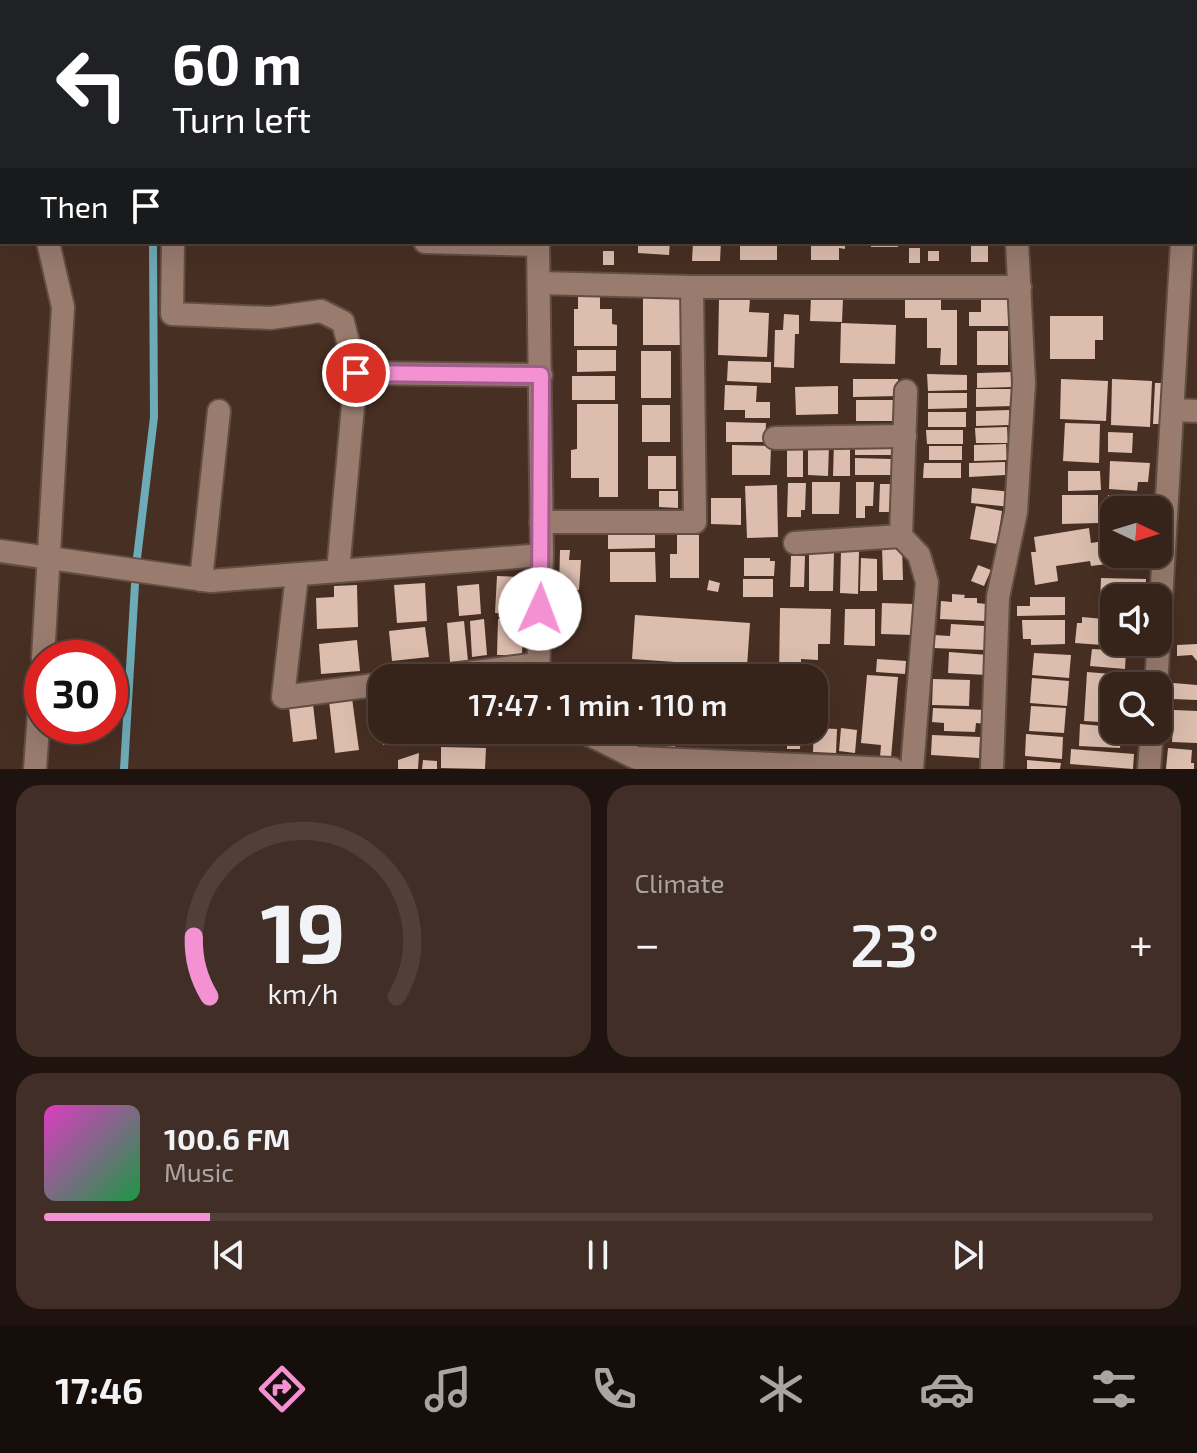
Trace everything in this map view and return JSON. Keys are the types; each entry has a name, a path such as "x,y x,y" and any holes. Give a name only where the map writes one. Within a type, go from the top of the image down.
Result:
{"street":[{"path":"44,640 63,307 48,244"},
{"path":"173,244 172,314 271,318 321,311 343,322 356,373 338,571"},
{"path":"538,244 542,555 538,664"},
{"path":"992,769 998,597 1016,512 1024,383 1017,244"},
{"path":"1157,672 1173,410 1189,281 1182,244"},
{"path":"539,283 692,287 1020,287"},
{"path":"541,522 695,522 692,287"},
{"path":"356,373 541,375"},
{"path":"906,391 901,536 919,555 927,582 912,769"},
{"path":"1173,410 1197,411"},
{"path":"201,580 219,411"},
{"path":"775,438 905,436"},
{"path":"795,543 901,536"},
{"path":"0,551 201,580 542,555"},
{"path":"297,575 283,697 368,686"},
{"path":"35,769 37,744"},
{"path":"608,744 636,758 893,769"},
{"path":"1149,769 1151,744"}],"building":[{"path":"638,244 670,244 669,255 638,253"},
{"path":"693,244 721,244 720,261 692,261"},
{"path":"740,244 777,244 777,260 740,260"},
{"path":"811,244 845,244 845,249 839,248 839,260 811,260"},
{"path":"871,244 898,244 898,247 871,247"},
{"path":"971,244 988,244 988,262 971,262"},
{"path":"909,248 920,248 920,263 909,263"},
{"path":"603,251 614,251 614,265 603,265"},
{"path":"928,251 939,251 939,261 928,261"},
{"path":"981,293 1008,293 1008,326 969,326 969,312 981,312"},
{"path":"905,294 941,294 941,310 957,310 957,365 940,365 941,348 927,348 927,318 905,318"},
{"path":"578,297 600,297 600,309 612,309 612,324 617,325 617,346 574,346 574,309 578,309"},
{"path":"643,297 680,297 680,345 643,345"},
{"path":"811,297 843,298 842,322 810,321"},
{"path":"719,298 750,299 749,312 769,313 767,357 718,355"},
{"path":"784,314 799,315 794,368 774,367 775,330 783,330"},
{"path":"1050,316 1103,316 1103,340 1095,340 1095,359 1050,359"},
{"path":"841,323 896,325 895,364 840,363"},
{"path":"977,331 1008,331 1008,365 977,365"},
{"path":"577,350 616,350 616,371 577,372"},
{"path":"641,351 671,351 671,398 641,398"},
{"path":"728,361 771,362 771,383 727,381"},
{"path":"1014,372 1014,387 977,388 977,373"},
{"path":"927,374 967,375 967,390 928,391"},
{"path":"572,376 615,376 615,400 572,400"},
{"path":"853,379 898,379 898,396 853,397"},
{"path":"1061,379 1108,381 1106,421 1060,419"},
{"path":"1112,379 1152,381 1150,427 1111,425"},
{"path":"1155,383 1170,383 1168,424 1153,424"},
{"path":"725,385 757,386 756,402 770,402 770,418 745,418 745,410 724,410"},
{"path":"838,386 838,414 796,415 795,387"},
{"path":"976,389 1012,389 1013,406 976,407"},
{"path":"928,393 967,393 967,408 928,409"},
{"path":"856,400 893,400 893,421 856,421"},
{"path":"577,404 618,404 618,497 599,497 599,478 571,478 571,450 577,449"},
{"path":"642,405 670,405 670,442 642,442"},
{"path":"1009,410 1010,425 976,426 976,411"},
{"path":"928,412 966,412 966,427 928,427"},
{"path":"726,422 766,423 765,442 726,442"},
{"path":"1065,423 1100,424 1099,463 1063,461"},
{"path":"1007,427 1008,443 976,443 975,428"},
{"path":"926,430 963,430 963,444 927,444"},
{"path":"1108,432 1133,433 1132,453 1108,452"},
{"path":"855,439 893,440 892,455 855,455"},
{"path":"787,442 803,442 803,477 787,477"},
{"path":"834,442 850,442 850,476 833,476"},
{"path":"808,443 829,444 828,476 808,475"},
{"path":"1006,444 1007,460 974,461 974,445"},
{"path":"732,445 771,446 770,475 732,475"},
{"path":"929,446 962,446 962,460 929,460"},
{"path":"648,456 676,456 676,489 648,489"},
{"path":"855,458 892,459 892,475 855,475"},
{"path":"1110,461 1150,463 1148,482 1138,482 1137,491 1109,489"},
{"path":"1005,462 1005,475 969,477 969,463"},
{"path":"924,463 961,463 961,478 923,478"},
{"path":"1068,471 1100,471 1101,490 1068,491"},
{"path":"812,482 840,482 839,514 812,514"},
{"path":"856,482 874,482 873,506 865,506 865,518 856,518"},
{"path":"788,483 806,483 805,510 801,510 801,517 787,517"},
{"path":"880,484 894,484 894,512 879,512"},
{"path":"777,485 778,537 747,538 745,486"},
{"path":"972,488 1012,492 1011,507 971,503"},
{"path":"659,491 678,491 678,508 659,507"},
{"path":"1062,495 1098,495 1098,523 1062,524"},
{"path":"711,498 741,498 741,525 711,524"},
{"path":"976,506 1002,511 997,544 970,539"},
{"path":"608,528 655,528 655,548 608,549"},
{"path":"1089,528 1091,543 1100,542 1100,565 1091,566 1090,561 1056,566 1058,581 1035,585 1031,552 1036,552 1034,537"},
{"path":"677,535 699,535 699,578 670,578 670,554 677,554"},
{"path":"882,546 902,546 903,580 883,580"},
{"path":"560,550 570,550 569,560 581,560 579,590 559,589"},
{"path":"841,550 859,550 858,594 840,593"},
{"path":"809,551 834,552 833,591 809,591"},
{"path":"610,552 655,552 656,582 610,582"},
{"path":"791,556 805,556 804,587 790,587"},
{"path":"744,558 770,558 770,561 775,561 774,576 744,576"},
{"path":"861,558 877,559 877,591 860,591"},
{"path":"978,565 991,570 984,586 971,581"},
{"path":"497,576 524,577 522,615 495,613"},
{"path":"1101,578 1146,579 1146,584 1101,584"},
{"path":"743,579 773,579 773,597 743,597"},
{"path":"709,580 720,583 718,592 707,590"},
{"path":"425,583 427,621 397,623 394,585"},
{"path":"479,584 481,614 459,616 457,586"},
{"path":"357,585 358,627 317,629 316,598 334,597 334,586"},
{"path":"952,594 977,598 977,603 986,604 985,621 940,619 941,601 952,602"},
{"path":"1030,597 1065,597 1065,615 1017,616 1017,606 1030,606"},
{"path":"882,603 914,604 913,635 881,634"},
{"path":"780,608 831,609 830,644 818,644 818,660 801,659 801,664 779,664"},
{"path":"845,609 875,609 875,646 844,645"},
{"path":"635,615 750,623 747,664 632,659"},
{"path":"1082,617 1100,619 1100,645 1075,643 1077,623 1082,623"},
{"path":"484,619 487,655 472,657 470,621"},
{"path":"498,619 523,619 522,655 497,655"},
{"path":"1022,620 1065,620 1065,644 1031,645 1031,639 1023,639"},
{"path":"464,621 468,661 450,662 447,623"},
{"path":"951,624 985,626 985,650 933,648 934,635 950,636"},
{"path":"425,627 429,657 392,661 389,631"},
{"path":"357,640 360,671 321,674 319,644"},
{"path":"1197,644 1197,661 1192,655 1177,656 1177,645"},
{"path":"1092,649 1100,649 1100,656 1126,656 1125,669 1090,666"},
{"path":"949,652 988,655 987,675 948,673"},
{"path":"1034,653 1071,655 1069,678 1032,675"},
{"path":"877,659 906,661 905,674 876,672"},
{"path":"1087,672 1100,673 1100,722 1084,721"},
{"path":"867,675 898,677 891,758 880,757 881,745 861,743"},
{"path":"1032,678 1069,681 1067,706 1030,703"},
{"path":"933,679 970,680 969,706 932,705"},
{"path":"1173,683 1197,685 1197,700 1172,699"},
{"path":"352,698 359,750 335,753 329,701"},
{"path":"313,704 317,739 293,742 289,707"},
{"path":"1031,706 1066,708 1064,733 1029,731"},
{"path":"933,708 987,710 987,724 976,723 975,732 944,731 944,723 932,722"},
{"path":"1174,710 1197,711 1197,743 1172,742"},
{"path":"1080,724 1100,726 1100,744 1120,744 1120,748 1079,746"},
{"path":"841,728 857,730 855,753 839,751"},
{"path":"828,729 837,729 836,753 813,752 813,744 828,744"},
{"path":"1026,734 1063,737 1062,759 1025,756"},
{"path":"932,735 980,737 979,758 931,755"},
{"path":"650,744 675,744 675,747"},
{"path":"787,744 800,744 800,749 787,749"},
{"path":"441,747 486,748 485,769 441,768"},
{"path":"1168,748 1192,750 1194,769 1166,769"},
{"path":"1071,749 1134,754 1133,769 1070,764"},
{"path":"419,753 418,769 398,769 398,760"},
{"path":"423,760 437,761 437,769 422,769"},
{"path":"1027,760 1061,763 1060,769 1027,769"}],"waterway":[{"path":"137,558 154,417 153,244"},
{"path":"124,769 135,584"}],"route":[{"path":"356,373 541,375 540,609"}]}
